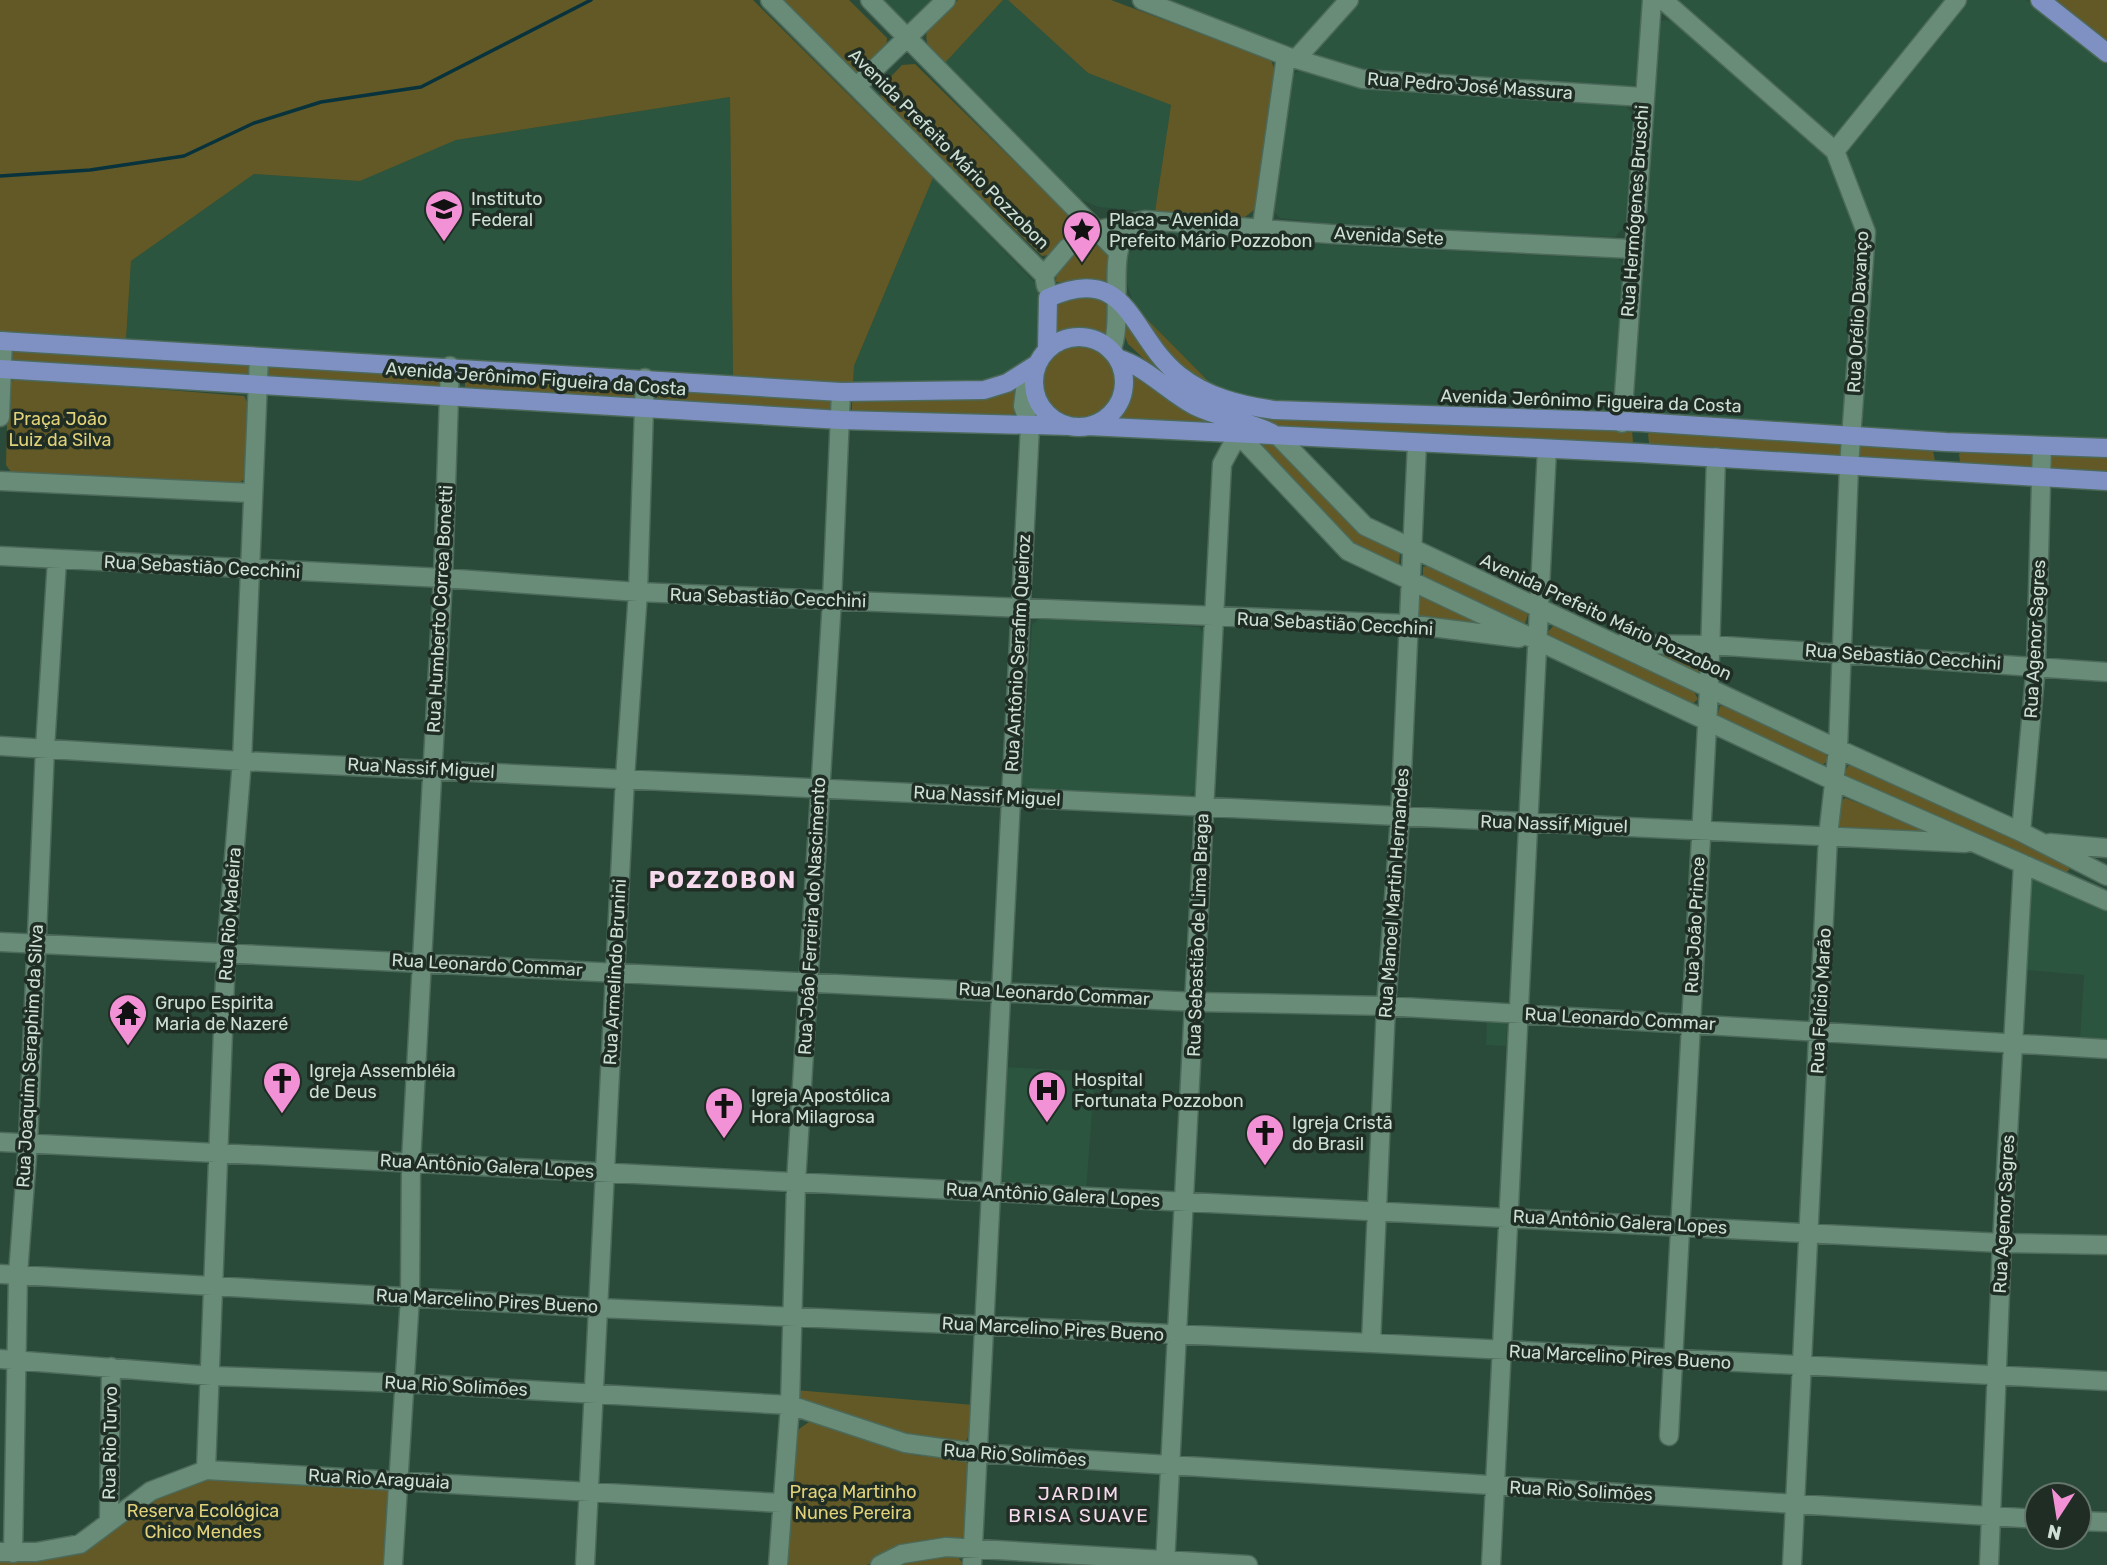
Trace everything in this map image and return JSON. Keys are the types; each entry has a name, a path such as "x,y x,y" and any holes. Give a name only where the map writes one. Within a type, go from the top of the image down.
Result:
{"main road":[{"path":"2040,0 2107,53"},
{"path":"1048,298 1081,288 1108,292 1118,299"},
{"name":"Avenida Prefeito Mário Pozzobon","path":"1040,363 1048,298"},
{"name":"Avenida Jerônimo Figueira da Costa","path":"1118,299 1127,307 1152,349 1179,374 1214,395 1241,405 1288,410 1631,423 2107,448"},
{"path":"1080,337 1097,341 1114,354 1124,383 1120,400 1111,414 1079,426 1054,419 1041,407 1034,390 1040,363 1062,340 1080,337"},
{"name":"Avenida Jerônimo Figueira da Costa","path":"2,341 259,358 450,366 841,392 984,390 1007,383 1040,363"},
{"name":"Avenida Prefeito Mário Pozzobon","path":"1114,354 1134,363 1181,398 1200,408 1249,422 1278,436"},
{"name":"Avenida Jerônimo Figueira da Costa","path":"1,369 450,394 841,420 1079,426 1716,457 2107,481"},
{"path":"1631,423 1639,453"}],"street":[{"name":"Avenida Prefeito Mário Pozzobon","path":"771,0 1044,275 1048,298"},
{"path":"870,0 1118,252"},
{"path":"857,86 946,0"},
{"name":"Rua Pedro José Massura","path":"1142,0 1291,57 1362,79 1643,97"},
{"path":"1262,226 1291,57 1349,0"},
{"name":"Rua Hermógenes Bruschi","path":"1631,423 1632,248 1652,0"},
{"path":"1663,0 1835,151 1957,0"},
{"name":"Rua Orélio Davanço","path":"1835,151 1866,232 1852,436"},
{"path":"1114,354 1118,321 1118,252 1127,231 1145,220"},
{"name":"Avenida Sete","path":"1044,275 1067,248 1098,230 1145,220 1262,226 1331,234 1632,248"},
{"path":"0,417 2,341"},
{"name":"Rua Rio Madeira","path":"206,1470 212,1376 211,1287 226,954 242,761 259,358"},
{"name":"Rua Antônio Serafim Queiroz","path":"972,1557 1030,426 1023,405 1023,394 1026,382 1040,363"},
{"name":"Rua Humberto Correa Bonetti","path":"393,1565 410,1297 411,1162 443,578 450,366"},
{"name":"Rua Armelindo Brunini","path":"585,1565 625,778 638,592 645,379"},
{"name":"Rua João Ferreira do Nascimento","path":"778,1565 790,1405 796,1182 832,600 841,392"},
{"path":"1238,434 1348,551 1834,781 2107,901"},
{"name":"Rua Sebastião de Lima Braga","path":"1165,1562 1222,464 1238,434"},
{"name":"Avenida Prefeito Mário Pozzobon","path":"1278,436 1365,526 1838,750 2021,832 2107,876"},
{"name":"Rua Felício Marão","path":"1793,1565 1828,836 1838,750 1852,436"},
{"name":"Rua Manoel Martin Hernandes","path":"1371,1343 1379,1211 1386,1006 1400,818 1417,443"},
{"name":"Rua Agenor Sagres","path":"2021,832 2036,666 2042,446"},
{"path":"1490,1565 1547,449"},
{"name":"Rua João Prince","path":"1669,1436 1709,688 1716,457"},
{"path":"0,481 252,493"},
{"name":"Rua Sebastião Cecchini","path":"0,556 443,578 638,592 1020,607 1215,619 1407,624 1536,639"},
{"name":"Rua Joaquim Seraphim da Silva","path":"7,1552 9,1274 28,1143 35,944 57,560"},
{"name":"Rua Sebastião Cecchini","path":"1615,644 1711,645 2107,671"},
{"name":"Rua Nassif Miguel","path":"0,746 242,761 1975,844"},
{"path":"2043,843 2098,847"},
{"path":"2075,885 2084,864 2098,847"},
{"name":"Rua Agenor Sagres","path":"1989,1565 2002,1243 2023,864"},
{"name":"Rua Leonardo Commar","path":"0,942 809,980 1196,1002 1386,1006 2107,1049"},
{"name":"Rua Antônio Galera Lopes","path":"0,1142 2002,1243 2107,1245"},
{"name":"Rua Marcelino Pires Bueno","path":"9,1274 599,1308 1371,1343 2107,1381"},
{"name":"Rua Rio Solimões","path":"8,1359 212,1376 405,1383 790,1405 905,1443 977,1452 2023,1518"},
{"name":"Rua Rio Turvo","path":"109,1519 111,1367"},
{"name":"Rua Rio Araguaia","path":"7,1552 72,1546 94,1535 109,1519 151,1490 206,1470 781,1503"},
{"path":"880,1565 901,1554 922,1549 972,1557 1248,1565"}],"shaded area":[{"path":"877,0 936,0 915,20 905,23"},
{"path":"1003,0 1008,0 1088,73 1171,105 1155,212 1099,207 1067,194 943,65"},
{"path":"1164,0 1341,0 1300,45 1288,49"},
{"path":"1360,0 1646,0 1638,82 1626,90 1389,74 1341,68 1316,54 1317,46"},
{"path":"1674,0 1948,0 1838,139 1831,140"},
{"path":"1964,0 2026,0 2107,64 2107,442 1873,430 1864,425 1860,418 1871,232 1843,151"},
{"path":"1661,21 1678,24 1825,150 1859,231 1847,420 1840,428 1638,416 1630,400 1657,28"},
{"path":"1299,71 1362,87 1622,102 1636,118 1625,226 1615,237 1338,225 1280,218 1272,210 1290,76"},
{"name":"Instituto Federal","path":"730,97 733,377 257,350 126,339 131,261 254,174 360,181 455,140"},
{"path":"933,178 1035,283 1040,298 1039,346 1030,364 995,384 853,385 854,366"},
{"path":"1155,231 1329,245 1618,259 1625,265 1614,408 1609,415 1275,405 1219,392 1136,308 1132,299 1125,277 1129,253"},
{"path":"1039,619 1199,627 1204,634 1196,788 1188,798 1031,791 1022,784 1032,625"},
{"path":"2039,875 2107,910 2107,1041 2080,1040 2084,975 2025,970 2031,876"},
{"path":"1487,1020 1502,1020 1507,1025 1506,1046 1486,1045"},
{"name":"Hospital Fortunata Pozzobon","path":"1005,1067 1095,1072 1086,1191 1008,1187 1003,1183"}],"green space":[{"path":"0,0 753,0 933,178 854,366 853,385 733,377 730,97 456,140 360,181 254,174 131,261 126,339 0,333"},
{"path":"777,0 849,0 887,38 886,53 865,73 850,73"},
{"path":"958,0 1003,0 943,65 933,54 926,37 933,24"},
{"path":"1008,0 1111,0 1271,60 1277,76 1259,206 1245,217 1155,212 1171,105 1088,73"},
{"path":"2052,0 2107,0 2107,43"},
{"path":"915,64 1077,223 1069,241 1061,249 1042,256 881,101 880,88 902,65"},
{"path":"1093,243 1110,261 1113,286 1056,282 1059,267 1068,256"},
{"path":"1084,293 1110,304 1106,341 1081,333 1056,337 1057,306 1060,298"},
{"path":"1136,308 1219,392 1175,363"},
{"path":"1125,316 1214,400 1632,430 1633,442 1624,447 1280,432 1182,394 1128,344 1124,334"},
{"path":"1080,344 1094,347 1107,355 1115,368 1118,382 1115,396 1107,409 1094,417 1080,420 1066,417 1053,409 1045,396 1042,382 1045,368 1053,355 1066,347"},
{"path":"10,350 246,362 251,367 250,375 243,379 10,362"},
{"path":"274,362 444,377 444,385 439,389 274,380 268,376 269,367"},
{"path":"1138,375 1237,425 1113,421 1127,401 1130,378"},
{"path":"465,377 639,388 637,398 629,401 472,392 465,388"},
{"name":"Praça João Luiz da Silva","path":"15,378 244,396 248,404 245,478 237,485 14,476 6,465 8,386"},
{"path":"657,387 829,396 835,402 834,411 828,415 663,403 657,399"},
{"path":"1017,387 1016,412 1013,415 859,416 852,412 852,403 857,398 972,399"},
{"path":"1656,427 1839,441 1846,445 1839,461 1655,448 1649,443 1648,434"},
{"path":"1863,442 1932,445 1935,461 1927,466 1863,463 1856,456 1856,448"},
{"path":"1257,443 1271,443 1276,447 1363,534 1400,552 1399,563 1396,565 1346,541"},
{"path":"1965,449 2033,450 2036,465 2031,471 1967,468 1960,462 1959,454"},
{"path":"2056,453 2107,456 2107,476 2050,469 2049,459"},
{"path":"1432,565 1524,610 1528,615 1525,623 1520,624 1423,579 1423,567"},
{"path":"1427,595 1497,626 1417,617 1416,599"},
{"path":"1554,625 1693,690 1698,699 1691,705 1549,637 1548,632"},
{"path":"1662,651 1700,655 1702,672 1695,675 1658,658 1658,653"},
{"path":"1720,706 1728,707 1826,753 1828,761 1819,767 1717,717"},
{"path":"1854,765 2064,859 2070,868 2066,874 1847,781 1845,771 1848,766"},
{"path":"1845,798 1918,826 1922,831 1917,836 1843,832 1837,826 1839,803"},
{"path":"795,1390 974,1405 972,1431 965,1442 948,1444 905,1437 798,1400"},
{"name":"Praça Martinho Nunes Pereira","path":"809,1422 821,1423 914,1455 964,1460 971,1467 966,1533 959,1541 900,1549 867,1565 786,1565 794,1437 799,1429"},
{"name":"Reserva Ecológica Chico Mendes","path":"206,1476 385,1485 389,1490 385,1565 0,1565 0,1557 66,1553 153,1495"},
{"path":"927,1555 957,1556 964,1565 896,1565"}],"waterway":[{"path":"0,176 90,170 184,156 254,123 321,102 421,87 591,0"}],"place":[{"name":"Instituto Federal","path":"444,243"},
{"name":"Placa - Avenida Prefeito Mário Pozzobon","path":"1082,264"},
{"name":"Grupo Espirita Maria de Nazeré","path":"128,1047"},
{"name":"Igreja Assembléia de Deus","path":"282,1115"},
{"name":"Hospital Fortunata Pozzobon","path":"1047,1124"},
{"name":"Igreja Apostólica Hora Milagrosa","path":"724,1140"},
{"name":"Igreja Cristã do Brasil","path":"1265,1167"}],"district":[{"name":"POZZOBON","path":"723,880"},
{"name":"JARDIM BRISA SUAVE","path":"1079,1504"}]}
